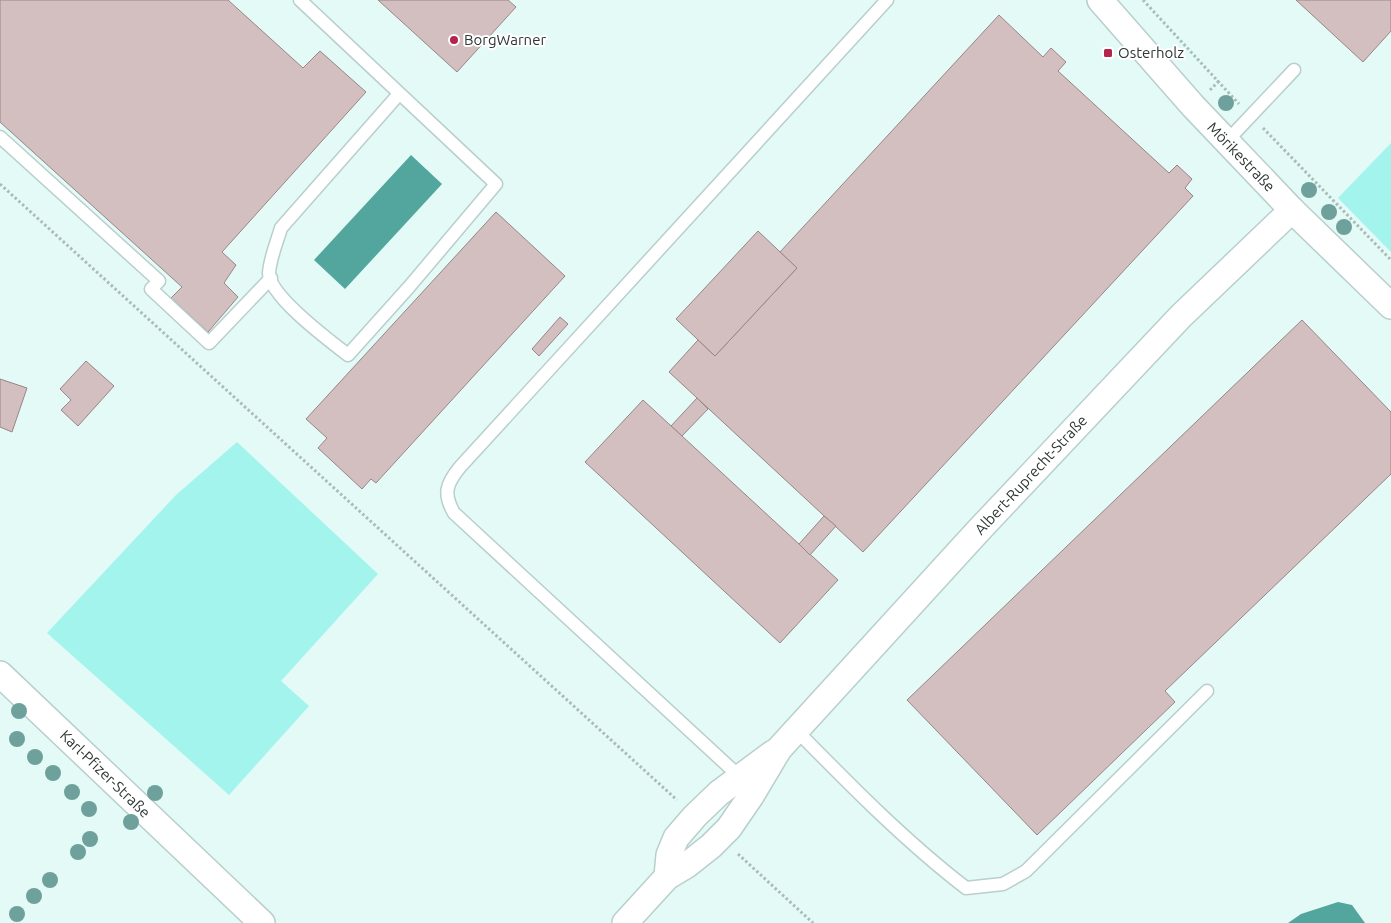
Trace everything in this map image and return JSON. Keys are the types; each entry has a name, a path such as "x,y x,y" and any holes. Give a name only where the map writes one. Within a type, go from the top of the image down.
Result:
{"street":[{"name":"Mörikestraße","path":"1100,0 1193,106 1292,210 1391,306"},
{"name":"Albert-Ruprecht-Straße","path":"779,749 979,530 1181,316 1292,210"},
{"name":"Karl-Pfizer-Straße","path":"0,674 262,923"},
{"path":"667,877 669,855 676,838 695,816 719,793 779,749"},
{"path":"625,923 667,877 687,865 729,828 779,749"}],"lane":[{"path":"300,0 496,184 409,287 348,355 313,328 281,298 269,275 273,254 281,228 399,94"},
{"path":"740,777 454,513 448,501 448,488 452,477 460,467 887,0"},
{"path":"1227,141 1294,70"},
{"path":"0,138 159,281 151,289 209,342 271,278"},
{"path":"796,730 846,781 942,870 966,888 1003,884 1026,870 1206,691"}],"path":[{"path":"1143,0 1251,116 1391,260"},
{"path":"0,184 695,816"},
{"path":"719,838 813,923"}],"shaded area":[{"path":"1391,143 1391,252 1338,198"},
{"path":"411,155 442,184 345,289 314,260"},
{"path":"237,442 378,574 281,681 309,706 229,795 47,633 176,495"},
{"path":"1338,902 1352,905 1365,923 1288,923 1301,914"}],"building":[{"path":"0,0 228,0 303,68 320,51 366,92 222,252 236,265 224,283 238,297 208,332 171,298 182,287 0,122"},
{"name":"BorgWarner","path":"378,0 508,0 516,7 457,72"},
{"path":"1296,0 1391,0 1391,31 1363,62"},
{"path":"999,15 1043,57 1051,48 1066,62 1058,71 1169,173 1177,165 1192,179 1185,188 1193,196 863,552 669,372 698,340 715,356 797,268 780,252"},
{"path":"496,212 565,276 376,483 371,479 362,489 318,448 327,438 306,419"},
{"path":"758,231 797,268 715,356 676,319"},
{"path":"560,317 568,324 539,356 532,349"},
{"path":"1302,320 1391,412 1391,474 1165,691 1175,702 1037,835 907,700"},
{"path":"86,361 114,386 78,426 61,410 71,400 60,389"},
{"path":"0,379 27,388 12,432 0,427"},
{"path":"697,398 708,409 682,436 671,426"},
{"path":"643,400 838,580 780,643 585,462"},
{"path":"824,516 836,526 810,555 799,544"}],"place":[{"name":"BorgWarner","path":"454,40"},
{"name":"Osterholz","path":"1108,53"}]}
